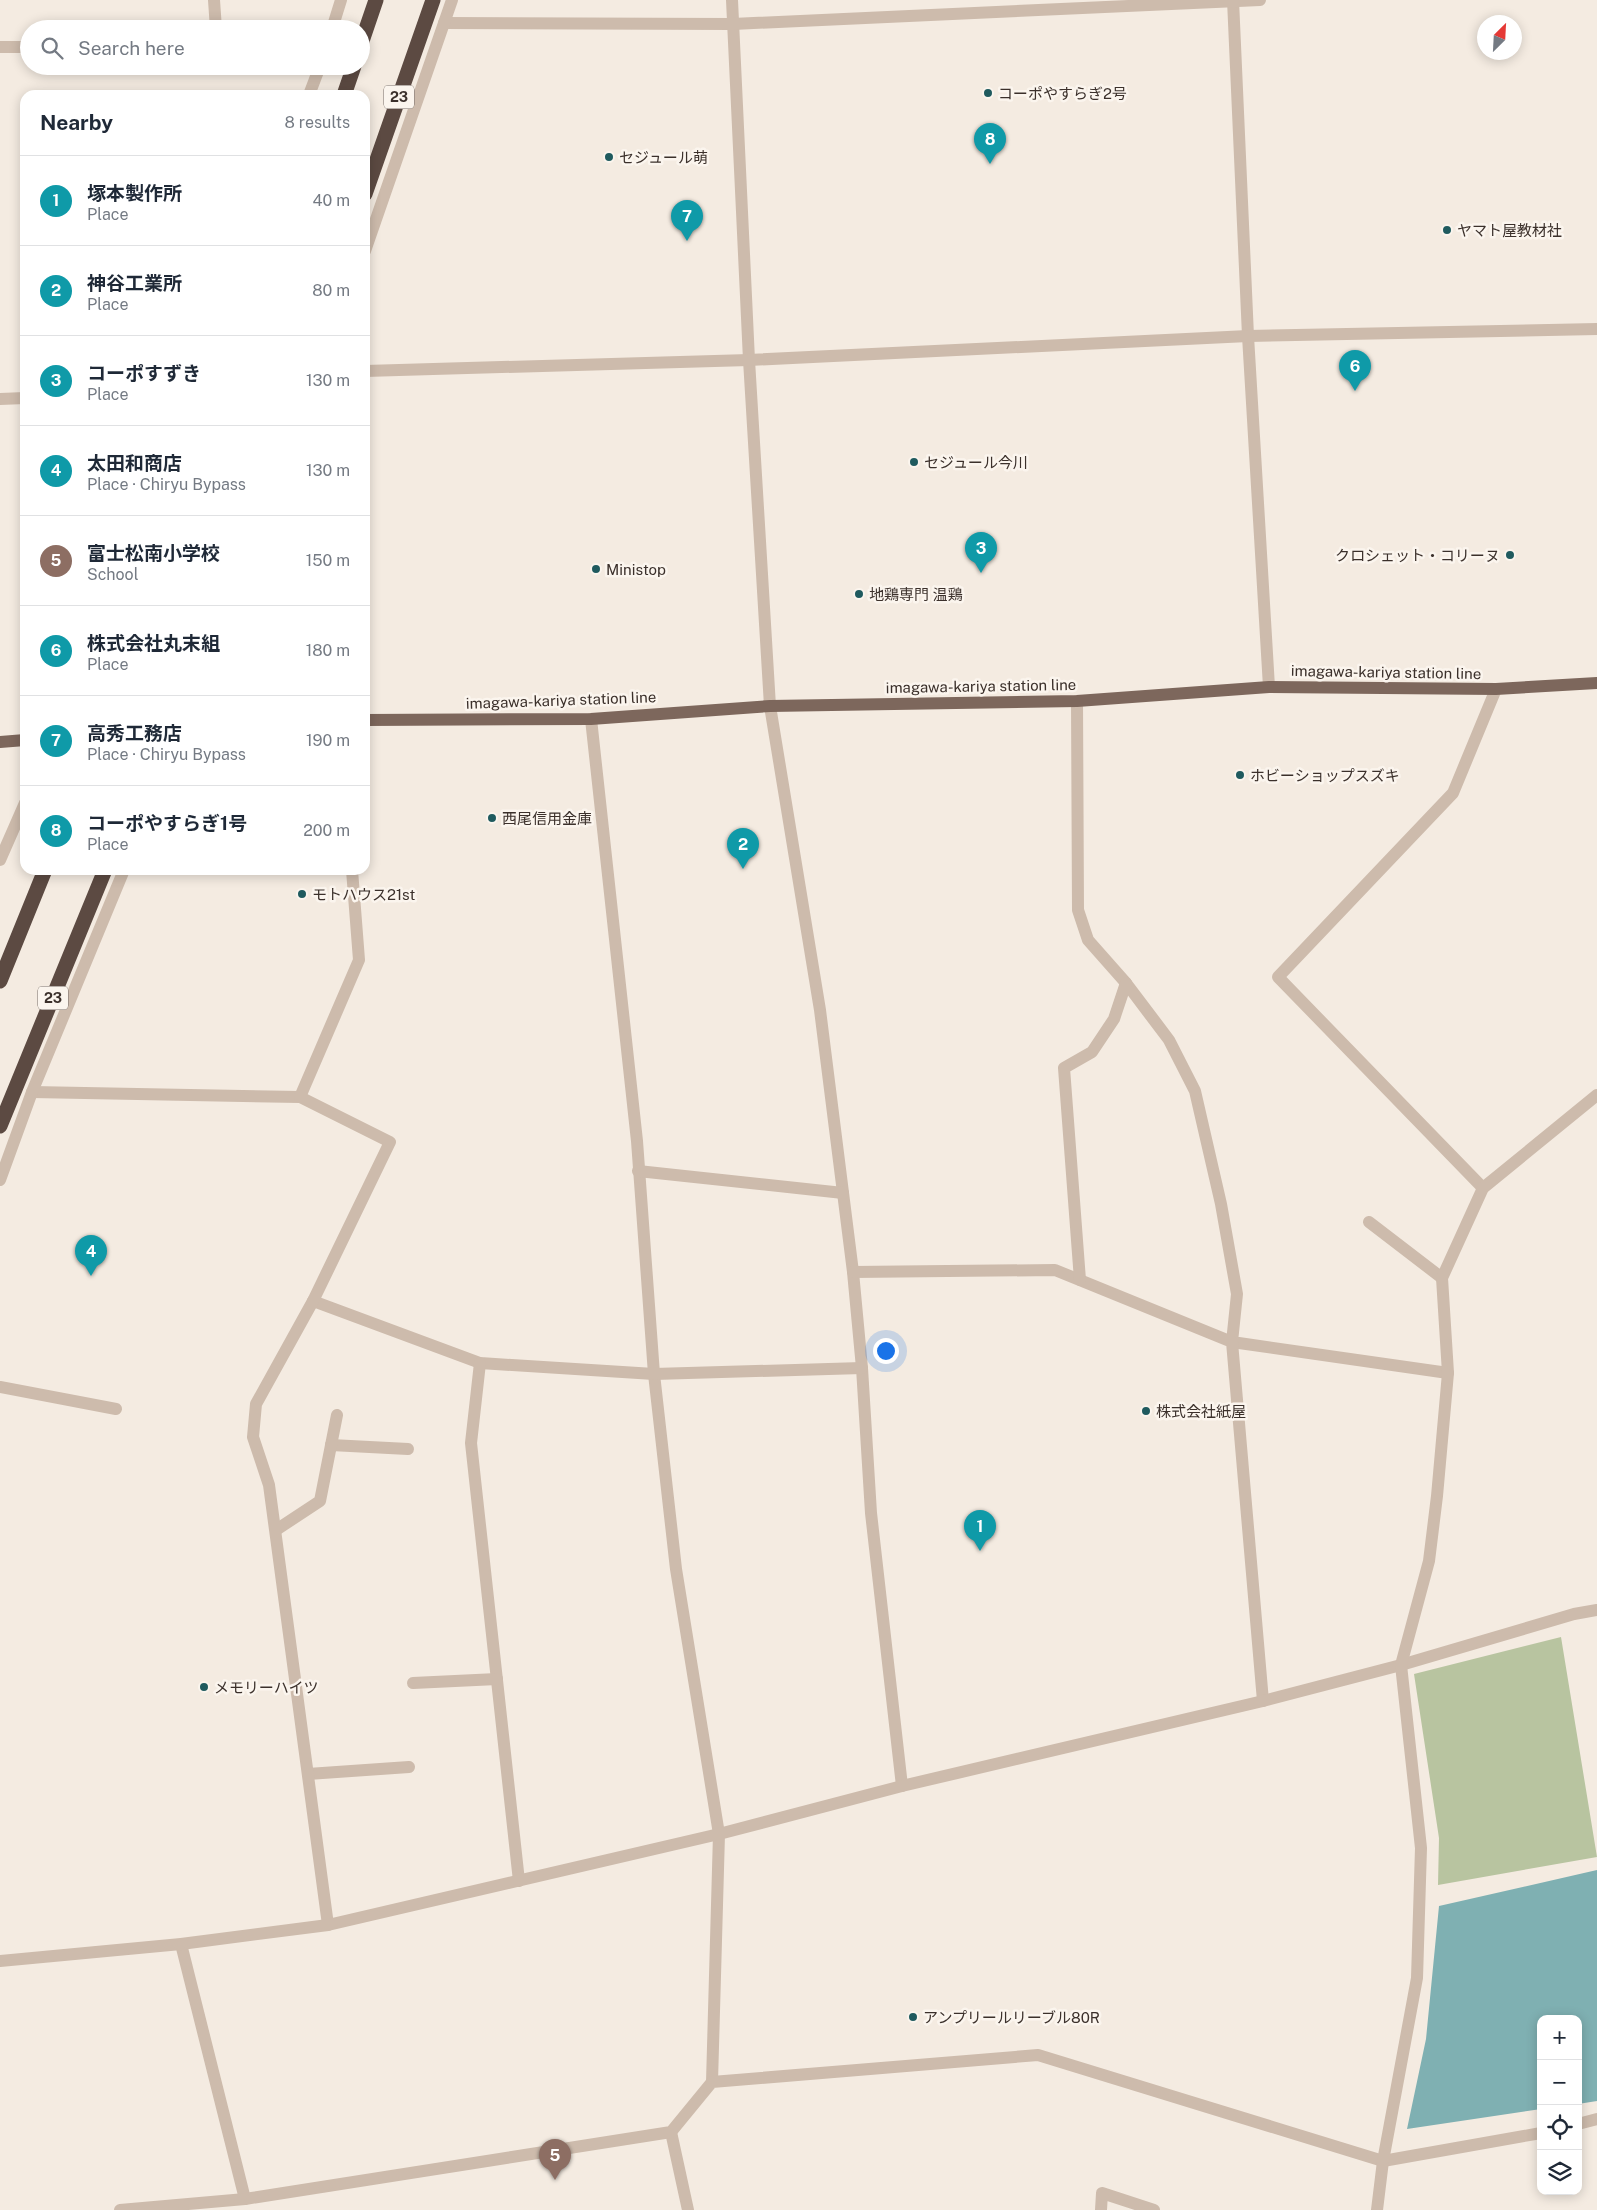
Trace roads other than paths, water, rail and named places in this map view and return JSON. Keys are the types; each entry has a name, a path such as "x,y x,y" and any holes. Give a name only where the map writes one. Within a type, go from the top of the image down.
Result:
{"highway":[{"path":"369,20 376,0"},
{"name":"23","path":"370,180 434,0"},
{"path":"346,90 351,75"},
{"path":"0,981 43,875"},
{"name":"23","path":"0,1126 103,875"}],"main road":[{"name":"imagawa-kariya station line","path":"370,720 591,719 770,706 1077,701 1269,687 1496,689 1597,683"},
{"path":"0,742 20,740"}],"street":[{"path":"214,0 215,20"},
{"path":"334,20 340,0"},
{"path":"370,237 452,0"},
{"path":"732,0 748,360 770,706 820,1010 853,1272 862,1368 871,1512 902,1786"},
{"path":"444,23 733,24 1260,0"},
{"path":"1233,1 1248,336 1269,687"},
{"path":"0,48 20,47"},
{"path":"311,90 317,75"},
{"path":"370,371 748,360 1248,336 1597,329"},
{"path":"0,399 20,398"},
{"path":"1483,1188 1278,978 1453,793 1496,689"},
{"path":"1077,701 1078,910 1088,940 1126,983 1169,1040 1194,1091 1221,1204 1237,1294 1232,1342 1263,1701"},
{"path":"120,2210 245,2199 671,2132 712,2082 719,1834 676,1569 654,1374 637,1141 591,719"},
{"path":"0,860 20,814"},
{"path":"0,1180 32,1092 122,875"},
{"path":"300,1097 359,960 352,875"},
{"path":"1080,1280 1064,1068 1092,1052 1114,1019 1126,983"},
{"path":"32,1092 300,1097 390,1142 313,1301 256,1404 252,1437 269,1485 328,1925"},
{"path":"1377,2210 1383,2160 1417,1978 1421,1848 1401,1665 1428,1561 1437,1496 1448,1373 1442,1278 1483,1188 1597,1095"},
{"path":"638,1171 843,1193"},
{"path":"1369,1222 1442,1278"},
{"path":"853,1272 1055,1270 1232,1342 1448,1373"},
{"path":"313,1301 480,1364 654,1374 862,1368"},
{"path":"480,1364 470,1444 519,1881"},
{"path":"0,1387 116,1409"},
{"path":"276,1530 320,1501 337,1415"},
{"path":"331,1445 408,1450"},
{"path":"0,1961 181,1944 328,1925 719,1834 902,1786 1263,1701 1401,1665 1574,1614 1597,1610"},
{"path":"413,1682 497,1679"},
{"path":"308,1774 409,1767"},
{"path":"181,1944 245,2199"},
{"path":"712,2082 1038,2055 1383,2160 1537,2134"},
{"path":"1582,2123 1597,2119"},
{"path":"671,2132 688,2210"},
{"path":"1101,2210 1102,2193 1154,2210"}],"water":[{"path":"1597,1870 1597,2101 1582,2103 1582,2015 1537,2015 1537,2110 1407,2129 1426,2039 1439,1906"}],"place":[{"name":"コーポやすらぎ2号","path":"988,93"},
{"name":"セジュール萌","path":"609,157"},
{"name":"コーポやすらぎ1号","path":"990,164"},
{"name":"ヤマト屋教材社","path":"1447,230"},
{"name":"高秀工務店","path":"687,241"},
{"name":"株式会社丸末組","path":"1355,391"},
{"name":"セジュール今川","path":"914,462"},
{"name":"クロシェット・コリーヌ","path":"1510,555"},
{"name":"Ministop","path":"596,569"},
{"name":"コーポすずき","path":"981,573"},
{"name":"地鶏専門 温鶏","path":"859,594"},
{"name":"ホビーショップスズキ","path":"1240,775"},
{"name":"西尾信用金庫","path":"492,818"},
{"name":"神谷工業所","path":"743,869"},
{"name":"モトハウス21st","path":"302,894"},
{"name":"太田和商店","path":"91,1276"},
{"name":"株式会社紙屋","path":"1146,1411"},
{"name":"塚本製作所","path":"980,1551"},
{"name":"メモリーハイツ","path":"204,1687"},
{"name":"アンプリールリーブル80R","path":"913,2017"},
{"name":"富士松南小学校","path":"555,2180"}]}
